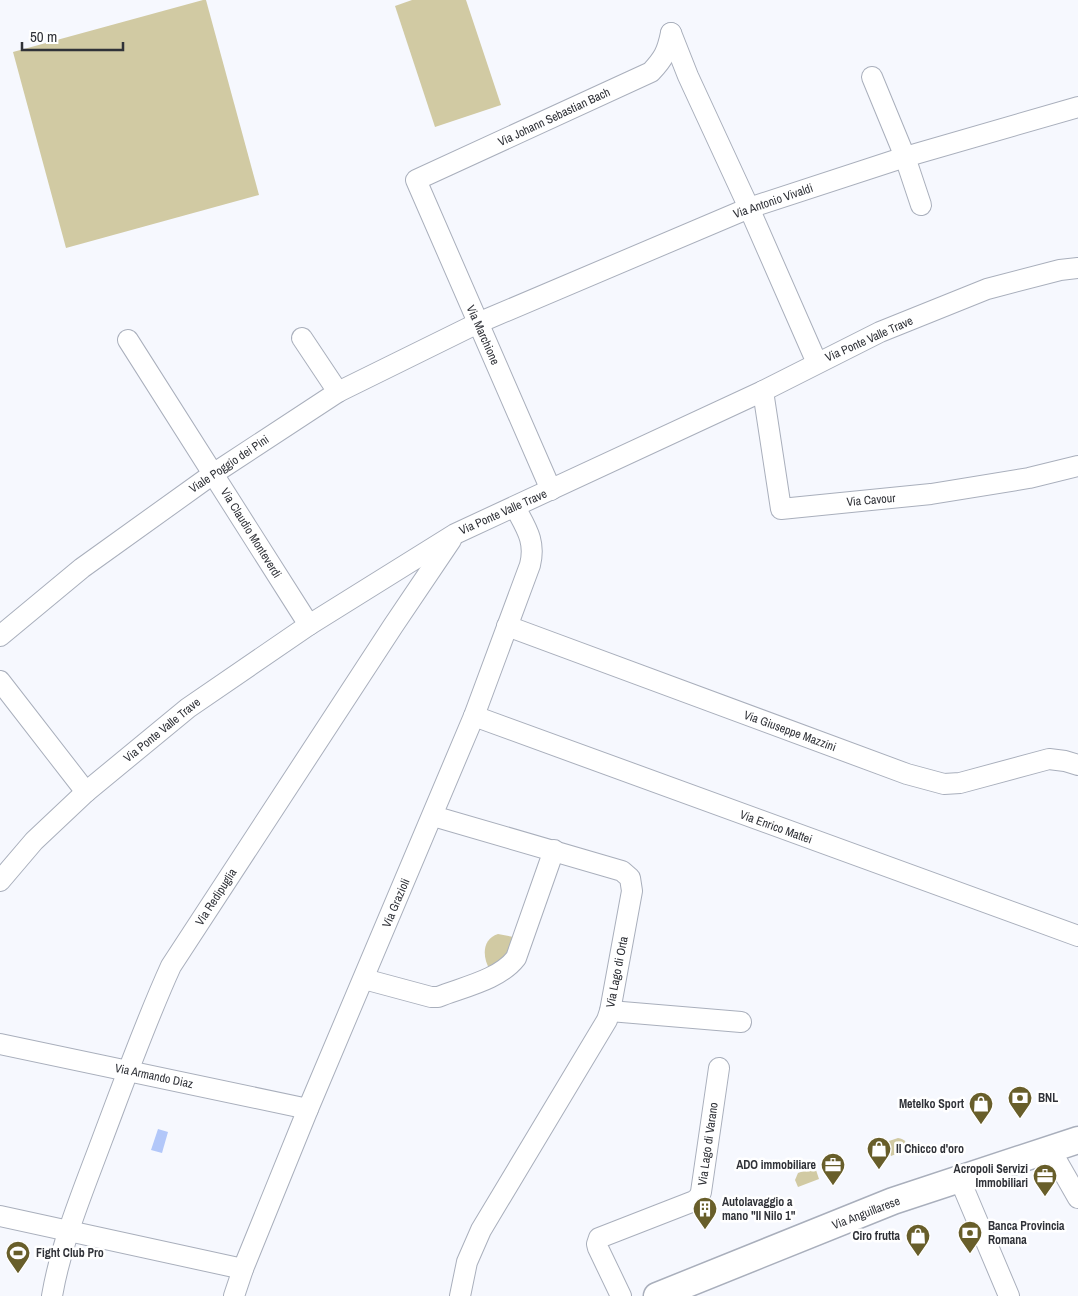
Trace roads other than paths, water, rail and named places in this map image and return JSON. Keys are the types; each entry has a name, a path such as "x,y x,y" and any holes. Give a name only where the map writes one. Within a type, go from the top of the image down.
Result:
{"main road":[{"name":"Via Anguillarese","path":"667,1294 887,1204 1078,1140"}],"street":[{"name":"Via Johann Sebastian Bach","path":"416,180 651,72 667,52 671,33 688,76 749,208"},
{"path":"872,77 905,157 921,206"},
{"name":"Via Antonio Vivaldi","path":"478,322 749,208 905,157 1078,107"},
{"name":"Via Marchione","path":"416,180 551,490"},
{"path":"749,208 817,363"},
{"name":"Via Ponte Valle Trave","path":"0,881 34,841 86,792 188,708 309,625 455,534 763,391 880,332 987,290 1060,270 1078,268"},
{"name":"Viale Poggio dei Pini","path":"0,636 82,568 213,474 338,392 478,322"},
{"path":"302,338 338,392"},
{"name":"Via Claudio Monteverdi","path":"128,340 309,625"},
{"name":"Via Cavour","path":"763,391 781,509 919,496 1004,482 1078,466"},
{"path":"515,507 532,541"},
{"path":"493,517 508,522 532,541"},
{"name":"Via Redipuglia","path":"52,1296 56,1275 81,1195 128,1070 171,966 387,634 455,534"},
{"name":"Via Grazioli","path":"234,1296 243,1269 308,1109 474,716 530,565 533,551 532,541"},
{"name":"Via Giuseppe Mazzini","path":"507,626 907,774 944,784 960,783 1049,759 1078,765"},
{"path":"0,681 86,792"},
{"name":"Via Enrico Mattei","path":"474,716 1078,936"},
{"name":"Via Lago di Orta","path":"433,816 622,871 630,878 632,891 607,1020 481,1230 467,1262 460,1296"},
{"path":"364,979 430,997 438,997 498,974 511,964 518,954 554,850"},
{"path":"610,1011 740,1022"},
{"name":"Via Armando Diaz","path":"0,1044 308,1109"},
{"name":"Via Lago di Varano","path":"621,1296 598,1248 599,1238 694,1201 699,1197 719,1068"},
{"path":"1050,1149 1078,1198"},
{"path":"960,1180 1009,1296"},
{"path":"0,1216 243,1269"}],"water":[{"path":"158,1129 168,1132 162,1153 151,1150"}],"place":[{"name":"BNL","path":"1020,1119"},
{"name":"Metelko Sport","path":"981,1125"},
{"name":"Il Chicco d'oro","path":"879,1170"},
{"name":"ADO immobiliare","path":"833,1186"},
{"name":"Acropoli Servizi Immobiliari","path":"1045,1197"},
{"name":"Autolavaggio a mano \"Il Nilo 1\"","path":"705,1230"},
{"name":"Banca Provincia Romana","path":"970,1254"},
{"name":"Ciro frutta","path":"918,1257"},
{"name":"Fight Club Pro","path":"18,1274"}]}
